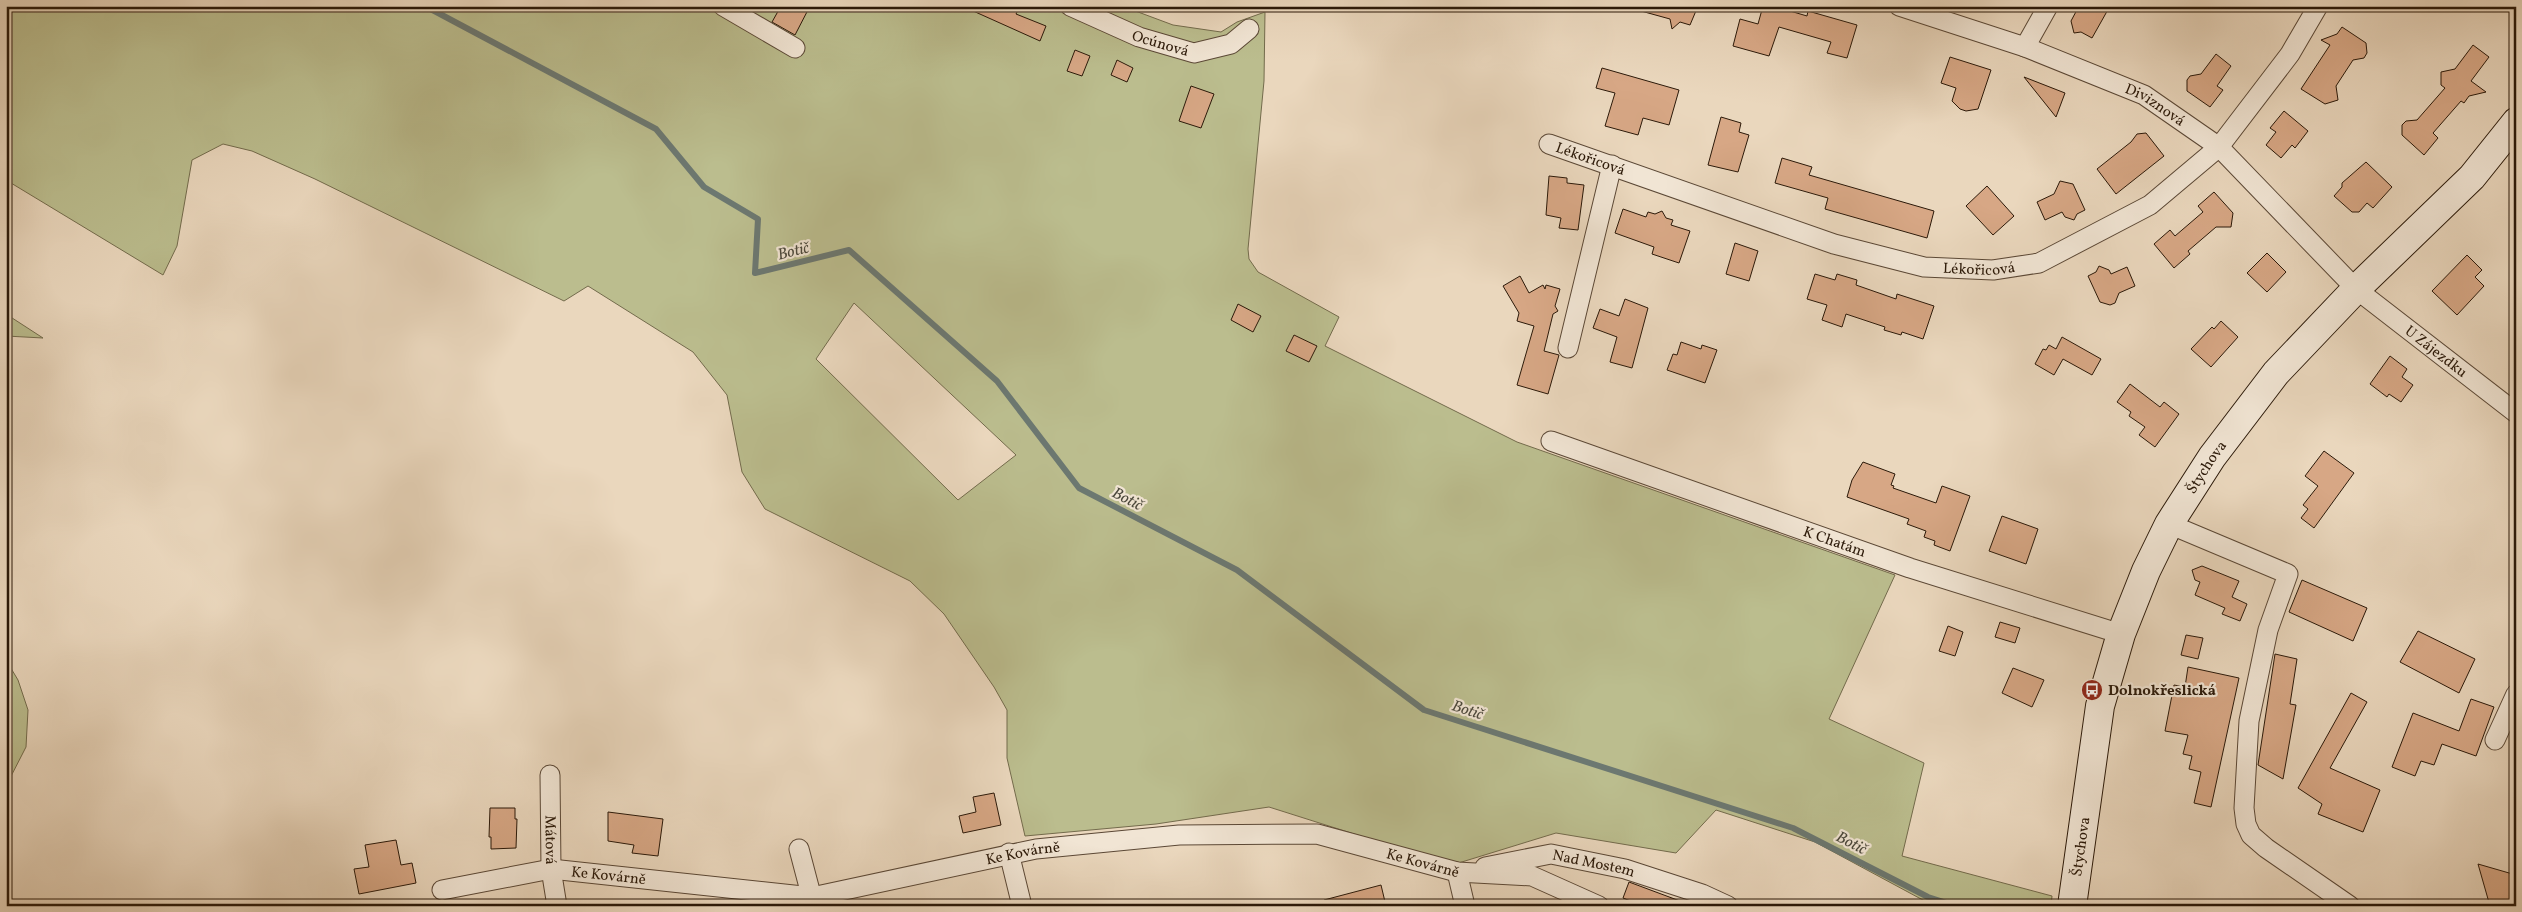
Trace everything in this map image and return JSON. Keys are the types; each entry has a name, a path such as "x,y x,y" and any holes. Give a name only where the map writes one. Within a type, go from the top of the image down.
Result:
{"street":[{"path":"723,6 795,48"},
{"name":"Ocúnová","path":"1070,6 1139,38 1194,53 1231,44 1249,29"},
{"name":"Diviznová","path":"1899,6 2025,47 2144,95 2219,147 2356,289"},
{"path":"2025,47 2048,6"},
{"name":"Lékořicová","path":"1550,144 1834,244 1924,267 1993,270 2039,263 2150,206 2219,147 2290,54 2318,6"},
{"name":"Štychova","path":"2072,906 2100,706 2121,634 2146,572 2169,524 2212,457 2276,373 2356,289 2472,177 2516,122"},
{"path":"1568,348 1612,165"},
{"name":"U Zájezdku","path":"2356,289 2516,413"},
{"name":"K Chatám","path":"1552,440 1910,568 2121,634"},
{"path":"2169,524 2288,574 2268,630 2249,721 2244,808 2246,824 2251,835 2266,848 2350,906"},
{"path":"2495,740 2516,694"},
{"name":"Mátová","path":"550,774 551,870 557,906"},
{"name":"Ke Kovárně","path":"442,890 551,870 813,901 1009,853 1179,835 1317,834 1457,872 1532,876 1599,906"},
{"path":"799,849 813,901"},
{"path":"1009,853 1022,906"},
{"name":"Nad Mostem","path":"1457,872 1551,854 1625,869 1702,894 1728,906"},
{"path":"1457,872 1465,906"}],"green space":[{"path":"6,6 1122,6 1173,25 1221,32 1237,22 1265,12 1264,81 1248,249 1249,259 1258,272 1339,317 1325,346 1517,442 1895,575 1829,719 1924,763 1902,856 2052,896 2051,906 1934,906 1815,842 1716,810 1676,853 1556,833 1452,865 1269,807 1156,824 1025,836 1007,758 1007,710 994,687 944,614 910,581 765,509 742,472 727,395 693,352 588,286 564,301 315,179 252,151 223,144 192,160 177,246 163,275 6,180","holes":["854,303 1016,455 958,500 816,359"]},
{"path":"6,314 43,338 6,336"},
{"path":"6,660 18,680 28,710 26,747 6,786"}],"building":[{"path":"781,6 810,6 795,35 772,22"},
{"path":"962,6 1006,6 1017,12 1016,14 1046,26 1040,41"},
{"path":"1641,6 1698,6 1690,25 1680,22 1672,29 1670,19 1641,11"},
{"path":"1763,6 1773,6 1807,16 1808,11 1857,25 1847,58 1827,53 1831,42 1779,27 1769,56 1733,46 1740,19 1758,24"},
{"path":"2079,6 2110,6 2092,38 2081,32 2074,33 2071,21"},
{"path":"2342,27 2366,43 2367,53 2364,58 2353,60 2336,86 2338,100 2325,104 2301,89 2330,45 2321,40 2337,34"},
{"path":"2473,45 2489,57 2471,81 2486,92 2469,96 2464,103 2461,101 2433,133 2438,138 2424,155 2402,135 2402,125 2406,121 2417,120 2445,88 2441,85 2441,72 2455,69"},
{"path":"1075,50 1090,56 1082,76 1067,71"},
{"path":"2216,54 2231,66 2217,86 2223,90 2210,107 2187,91 2187,80 2190,76 2201,74"},
{"path":"1950,57 1991,70 1978,109 1966,111 1960,109 1952,101 1956,88 1941,83"},
{"path":"1117,60 1133,68 1127,82 1111,75"},
{"path":"1602,68 1679,90 1669,125 1643,118 1638,135 1605,126 1615,93 1596,88"},
{"path":"2024,77 2065,93 2056,117"},
{"path":"1191,86 1214,94 1201,128 1179,121"},
{"path":"2284,111 2308,131 2295,148 2292,145 2281,158 2266,145 2276,132 2270,128"},
{"path":"1721,117 1741,123 1739,132 1749,135 1738,172 1708,165"},
{"path":"2146,133 2164,156 2116,194 2097,169 2131,142 2137,134"},
{"path":"1782,158 1812,167 1809,175 1934,211 1927,238 1825,209 1828,198 1775,183"},
{"path":"2366,162 2392,187 2373,208 2367,203 2359,212 2352,212 2334,196 2342,187 2342,183"},
{"path":"1549,176 1567,178 1567,183 1584,185 1578,230 1559,228 1561,218 1546,215"},
{"path":"2060,181 2073,184 2085,210 2077,214 2074,220 2065,217 2062,212 2045,220 2037,202 2054,194"},
{"path":"1987,186 2014,216 1993,235 1966,206"},
{"path":"2214,192 2233,213 2231,227 2216,227 2188,251 2190,254 2174,268 2154,244 2170,230 2175,236 2203,212 2198,206"},
{"path":"1623,209 1646,217 1648,212 1655,214 1662,211 1666,218 1673,220 1671,225 1690,231 1679,263 1652,254 1654,247 1615,233"},
{"path":"1735,243 1758,251 1749,281 1726,274"},
{"path":"2267,253 2286,272 2267,292 2247,273"},
{"path":"2467,255 2482,270 2475,277 2484,286 2457,315 2432,291"},
{"path":"2099,266 2109,270 2111,274 2127,267 2135,286 2119,293 2115,303 2110,305 2100,302 2088,276 2096,272"},
{"path":"1815,274 1835,280 1837,274 1857,280 1856,285 1896,299 1897,294 1934,306 1923,339 1902,332 1901,335 1884,330 1885,327 1846,314 1842,327 1822,320 1827,305 1807,299"},
{"path":"1520,276 1529,293 1543,285 1545,289 1546,285 1560,289 1555,306 1558,311 1553,314 1544,351 1559,355 1548,394 1517,385 1534,326 1517,321 1519,313 1503,286"},
{"path":"1625,299 1648,308 1632,368 1610,362 1617,337 1593,328 1600,309 1619,316"},
{"path":"1238,304 1261,316 1253,332 1231,320"},
{"path":"2221,321 2238,337 2211,367 2191,349 2212,327 2214,329"},
{"path":"1294,335 1317,346 1309,362 1286,351"},
{"path":"2062,337 2101,359 2092,375 2063,359 2054,375 2035,364 2043,349 2046,350 2049,345 2056,349"},
{"path":"1681,342 1701,349 1702,345 1717,350 1705,383 1667,370 1673,354 1677,355"},
{"path":"2390,356 2407,369 2402,377 2413,385 2401,402 2389,394 2387,397 2370,384"},
{"path":"2130,384 2160,407 2164,402 2179,414 2155,447 2139,435 2145,427 2129,416 2131,412 2117,402"},
{"path":"2324,451 2354,473 2314,528 2301,518 2308,509 2303,505 2318,486 2305,476"},
{"path":"1863,462 1895,474 1891,485 1894,486 1893,488 1936,503 1942,486 1970,496 1950,551 1934,545 1935,541 1924,537 1926,531 1907,524 1909,519 1847,497 1852,480"},
{"path":"2002,516 2038,529 2026,564 1989,551"},
{"path":"2202,566 2239,581 2232,597 2247,604 2240,621 2222,614 2225,608 2195,595 2200,582 2195,580 2192,570"},
{"path":"2302,580 2367,608 2353,641 2289,612"},
{"path":"2000,622 2020,628 2015,643 1995,637"},
{"path":"1948,626 1963,632 1955,656 1939,651"},
{"path":"2418,631 2475,659 2459,693 2400,662"},
{"path":"2186,635 2203,638 2198,659 2181,655"},
{"path":"2275,654 2297,659 2290,704 2296,705 2283,779 2258,765"},
{"path":"2188,667 2239,678 2211,807 2194,803 2201,772 2189,769 2192,756 2183,754 2188,735 2165,731 2174,685 2185,687"},
{"path":"2013,668 2044,680 2032,707 2002,693"},
{"path":"2351,693 2367,702 2330,768 2380,790 2363,832 2318,814 2322,804 2298,788"},
{"path":"2471,699 2494,707 2476,756 2442,744 2434,765 2421,761 2415,776 2392,767 2413,713 2459,731"},
{"path":"994,793 1001,825 963,833 959,816 976,812 973,797"},
{"path":"490,808 515,808 515,819 517,819 516,848 491,849 491,837 489,837"},
{"path":"608,812 663,819 658,856 632,853 634,845 608,841"},
{"path":"396,840 401,865 412,863 416,883 359,894 354,869 369,867 365,845"},
{"path":"2478,864 2516,875 2516,906 2490,906"},
{"path":"1629,882 1688,904 1688,906 1643,906 1623,898"},
{"path":"1381,885 1386,906 1325,906 1324,900"}],"waterway":[{"name":"Botič","path":"425,6 656,129 704,187 758,219 755,273 849,250 997,381 1079,488 1237,570 1424,710 1793,828 1928,897 1956,906"}],"place":[{"name":"Dolnokřeslická","path":"2092,690"}]}
